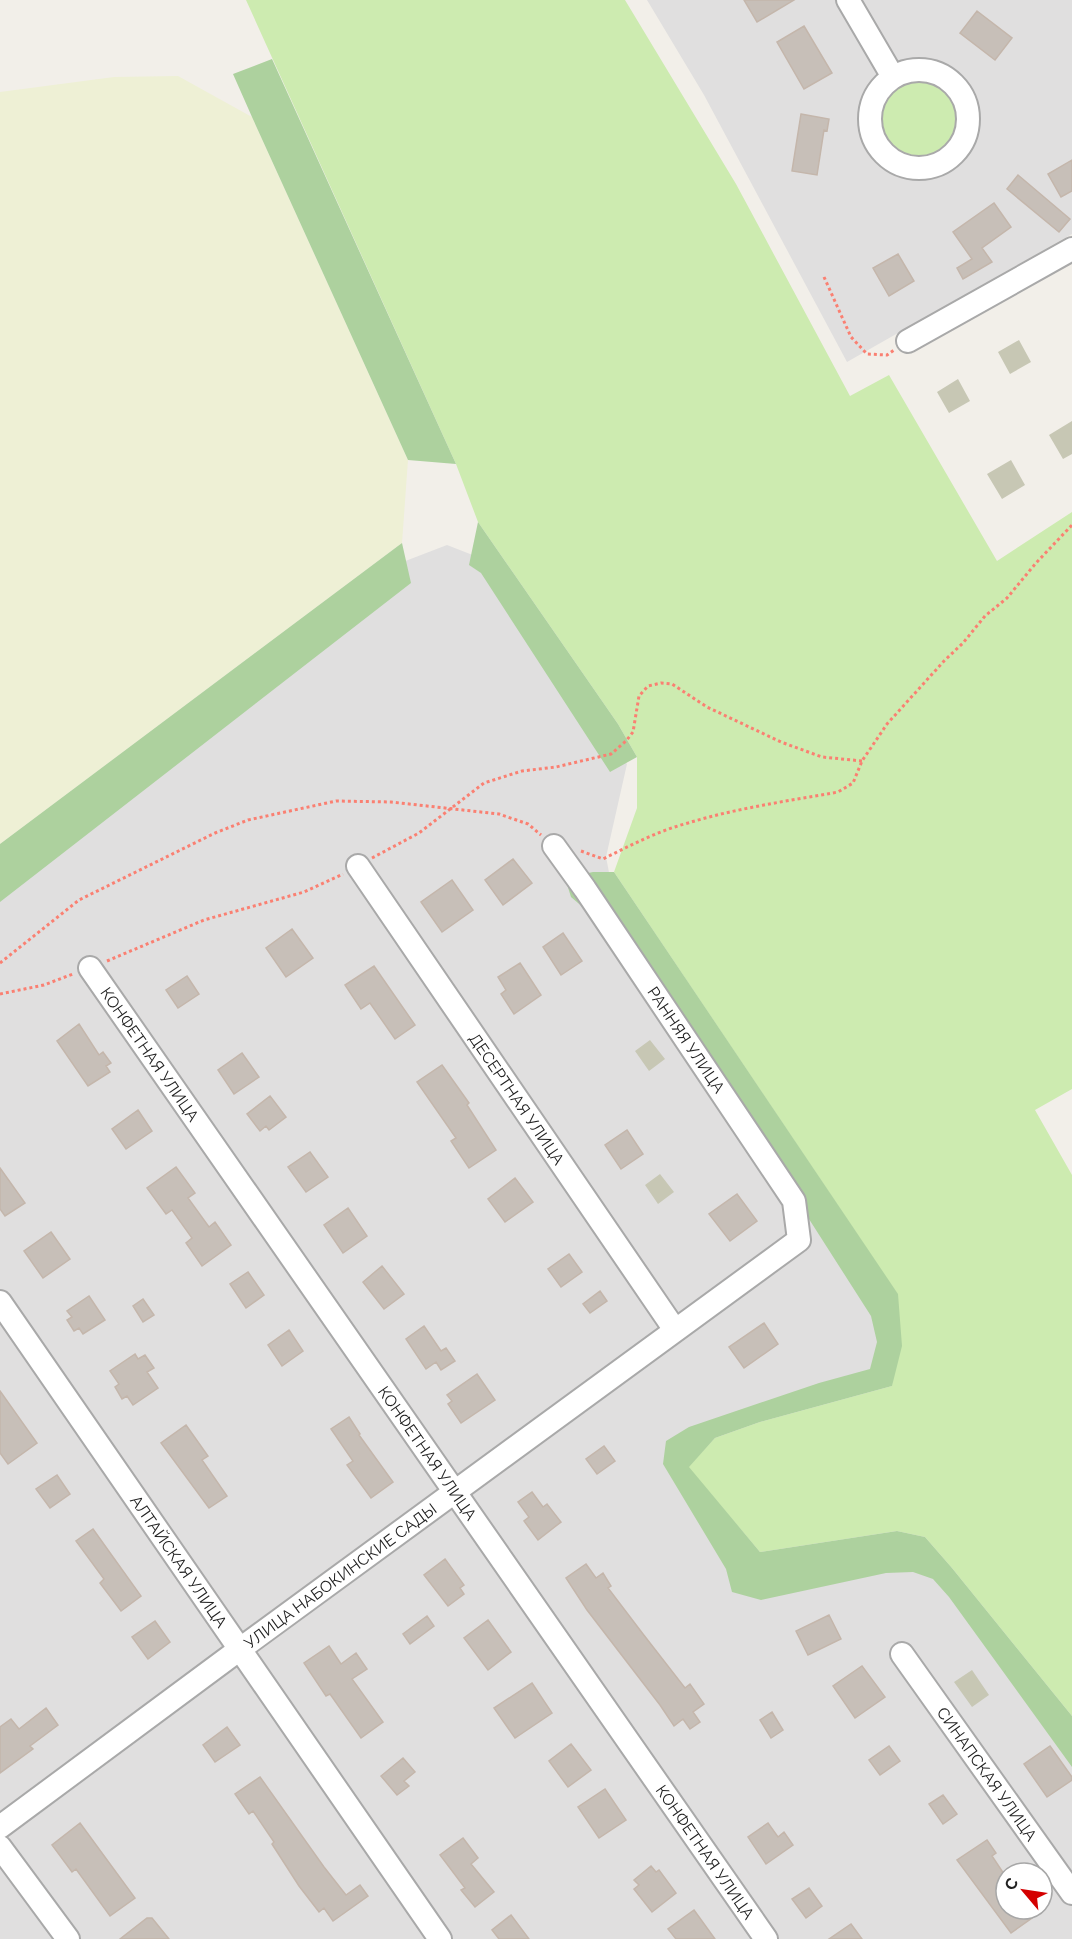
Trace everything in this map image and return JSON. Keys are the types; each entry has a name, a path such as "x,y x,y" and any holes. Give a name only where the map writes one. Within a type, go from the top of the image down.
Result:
{"street":[{"path":"848,0 894,76"},
{"path":"909,70 925,70 941,75 954,84 963,98 968,114 966,130 960,145 949,157 934,165 919,168 903,165 889,158 878,146 872,132 870,116 873,100 894,76 909,70"},
{"path":"908,341 1072,249"},
{"name":"РАННЯЯ УЛИЦА","path":"554,846 794,1201 799,1240"},
{"name":"ДЕСЕРТНАЯ УЛИЦА","path":"358,866 675,1330"},
{"name":"КОНФЕТНАЯ УЛИЦА","path":"90,968 766,1939"},
{"name":"УЛИЦА НАБОКИНСКИЕ САДЫ","path":"0,1827 799,1240"},
{"name":"АЛТАЙСКАЯ УЛИЦА","path":"0,1302 440,1939"},
{"name":"СИНАПСКАЯ УЛИЦА","path":"902,1654 1072,1893"},
{"path":"0,1847 68,1939"}],"path":[{"path":"824,277 851,337 867,354 887,355 908,341"},
{"path":"0,963 78,900 215,833 249,820 336,801 391,802 499,814 528,824 554,846 573,848 603,859 649,836 687,823 730,812 838,792 854,783 862,761 887,724 963,643 985,616 1007,598 1035,562 1072,525"},
{"path":"0,994 44,985 204,920 304,892 419,833 484,783 522,771 556,767 611,754 633,732 639,696 648,686 661,683 672,684 707,707 781,742 822,757 862,761"}],"shaded area":[{"path":"647,0 1072,0 1072,234 847,362 704,95"},
{"path":"178,76 252,117 408,460 402,543 0,844 0,92 114,77"},
{"path":"1019,340 1031,362 1010,374 998,352"},
{"path":"958,379 970,401 949,413 937,392"},
{"path":"1072,421 1072,454 1063,459 1049,435"},
{"path":"1011,460 1025,485 1002,499 987,474"},
{"path":"447,545 488,561 627,764 606,857 616,908 891,1313 880,1379 682,1445 773,1576 940,1568 1072,1746 1072,1939 0,1939 0,869 395,565"},
{"path":"650,1040 665,1059 649,1071 635,1051"},
{"path":"660,1174 674,1192 658,1204 645,1185"},
{"path":"972,1670 989,1695 972,1707 954,1682"}],"green space":[{"path":"246,0 625,0 736,184 850,396 889,375 997,561 1072,512 1072,1089 1035,1110 1072,1175 1072,1716 925,1537 897,1531 760,1552 688,1467 715,1438 760,1422 892,1386 898,1295 614,872 637,808 637,757 618,724 478,522 456,464"},
{"path":"272,59 456,464 408,460 252,117 233,74"},
{"path":"919,77 935,80 949,89 958,103 961,119 958,135 949,149 935,158 919,161 903,158 889,149 880,135 877,119 880,103 889,89 903,80"},
{"path":"478,522 618,724 637,757 610,772 481,573 469,565"},
{"path":"402,543 411,583 0,902 0,844"},
{"path":"593,872 614,872 898,1294 902,1346 892,1386 760,1422 715,1438 689,1467 760,1552 897,1531 925,1537 1072,1716 1072,1767 949,1597 933,1579 913,1572 886,1573 761,1600 732,1592 726,1569 663,1464 666,1441 689,1427 819,1383 870,1369 877,1342 871,1316 642,958 571,897 565,878"}],"building":[{"path":"744,0 794,0 757,22"},
{"path":"977,11 1012,38 995,60 960,33"},
{"path":"804,26 832,73 804,89 777,42"},
{"path":"801,114 829,119 827,131 824,130 817,175 792,171"},
{"path":"1072,160 1072,191 1061,197 1048,174"},
{"path":"1018,175 1070,219 1059,232 1007,189"},
{"path":"994,203 1011,227 982,248 992,262 963,279 957,268 972,259 953,232"},
{"path":"898,254 914,281 889,296 873,268"},
{"path":"513,859 532,883 503,905 485,880"},
{"path":"452,880 473,910 442,932 421,902"},
{"path":"292,929 313,958 286,977 266,948"},
{"path":"563,933 582,961 561,975 543,947"},
{"path":"520,963 541,995 514,1014 501,994 506,990 498,977"},
{"path":"374,966 415,1025 395,1039 370,1003 361,1009 345,985"},
{"path":"187,976 199,994 178,1008 166,990"},
{"path":"79,1024 99,1055 103,1052 111,1063 106,1066 110,1072 88,1086 57,1041"},
{"path":"242,1053 259,1077 234,1094 218,1070"},
{"path":"442,1065 469,1103 467,1105 496,1150 469,1168 451,1141 456,1138 417,1082"},
{"path":"270,1096 286,1117 269,1130 266,1126 260,1131 247,1114"},
{"path":"138,1110 152,1131 126,1149 112,1129"},
{"path":"627,1130 643,1154 621,1169 605,1145"},
{"path":"310,1152 328,1177 306,1192 288,1167"},
{"path":"176,1167 195,1193 188,1198 209,1227 215,1222 231,1245 202,1266 186,1243 192,1238 172,1210 166,1214 147,1188"},
{"path":"0,1168 25,1203 5,1216 0,1209"},
{"path":"515,1178 533,1202 505,1222 488,1199"},
{"path":"737,1194 757,1221 730,1241 709,1214"},
{"path":"348,1208 367,1236 343,1253 324,1225"},
{"path":"51,1232 70,1259 43,1278 24,1251"},
{"path":"569,1254 582,1272 561,1287 548,1269"},
{"path":"382,1266 404,1294 384,1309 363,1282"},
{"path":"248,1272 264,1295 246,1308 230,1284"},
{"path":"600,1291 607,1301 590,1313 583,1304"},
{"path":"89,1296 105,1320 83,1334 79,1328 74,1331 67,1320 72,1317 67,1311"},
{"path":"143,1299 154,1315 143,1322 133,1306"},
{"path":"764,1323 778,1344 744,1368 729,1347"},
{"path":"424,1326 441,1351 446,1348 455,1361 441,1370 436,1362 426,1369 406,1339"},
{"path":"289,1330 303,1351 282,1366 268,1345"},
{"path":"135,1354 138,1359 145,1355 154,1368 147,1372 158,1388 133,1405 127,1396 122,1399 115,1387 119,1384 110,1371"},
{"path":"477,1374 495,1400 461,1423 448,1404 452,1401 447,1395"},
{"path":"0,1391 37,1443 8,1464 0,1453"},
{"path":"349,1417 359,1435 393,1482 371,1498 347,1465 353,1461 331,1429"},
{"path":"186,1425 208,1456 202,1460 227,1496 209,1508 161,1443"},
{"path":"604,1446 615,1461 597,1474 586,1459"},
{"path":"57,1475 70,1494 50,1508 36,1489"},
{"path":"532,1492 543,1507 547,1504 561,1522 538,1540 524,1521 529,1517 518,1502"},
{"path":"93,1529 141,1596 121,1611 100,1583 104,1579 76,1541"},
{"path":"445,1559 464,1585 460,1588 464,1594 448,1606 424,1575"},
{"path":"586,1564 596,1578 603,1573 611,1586 608,1588 643,1634 685,1688 690,1684 704,1704 693,1712 700,1722 690,1729 683,1719 674,1726 587,1610 566,1578"},
{"path":"829,1615 841,1639 808,1655 796,1631"},
{"path":"427,1616 434,1626 410,1644 403,1634"},
{"path":"488,1620 511,1652 488,1670 464,1638"},
{"path":"155,1621 170,1642 148,1659 132,1637"},
{"path":"329,1646 341,1664 356,1653 367,1669 352,1679 383,1722 361,1738 330,1694 326,1696 304,1663"},
{"path":"862,1666 885,1697 855,1718 833,1686"},
{"path":"532,1683 552,1713 515,1738 494,1708"},
{"path":"46,1708 58,1725 30,1746 33,1749 0,1773 0,1727 11,1719 19,1729"},
{"path":"772,1712 783,1730 771,1738 760,1720"},
{"path":"227,1727 240,1745 215,1762 203,1745"},
{"path":"571,1744 591,1770 568,1787 549,1761"},
{"path":"889,1746 900,1761 880,1775 869,1760"},
{"path":"1050,1746 1072,1780 1047,1797 1024,1764"},
{"path":"403,1758 415,1772 404,1781 409,1786 397,1795 381,1776"},
{"path":"260,1777 346,1895 360,1885 368,1896 333,1921 324,1908 319,1912 299,1886 253,1811 249,1814 235,1794"},
{"path":"605,1789 626,1820 599,1838 578,1807"},
{"path":"943,1795 957,1814 943,1824 929,1804"},
{"path":"80,1823 135,1898 110,1916 76,1869 72,1872 52,1845"},
{"path":"768,1823 778,1837 784,1832 793,1845 766,1864 748,1837"},
{"path":"463,1838 478,1858 471,1864 494,1892 475,1907 461,1890 465,1888 440,1855"},
{"path":"987,1840 996,1853 992,1856 995,1861 994,1910 957,1860"},
{"path":"651,1866 656,1872 659,1870 676,1893 652,1912 634,1889 639,1885 634,1880"},
{"path":"809,1888 822,1906 806,1918 792,1899"},
{"path":"694,1910 715,1939 676,1939 668,1929"},
{"path":"511,1915 529,1939 499,1939 492,1930"},
{"path":"147,1918 152,1918 169,1939 120,1939"},
{"path":"1002,1921 1028,1921 1011,1933"},
{"path":"851,1924 862,1939 829,1939"}]}
